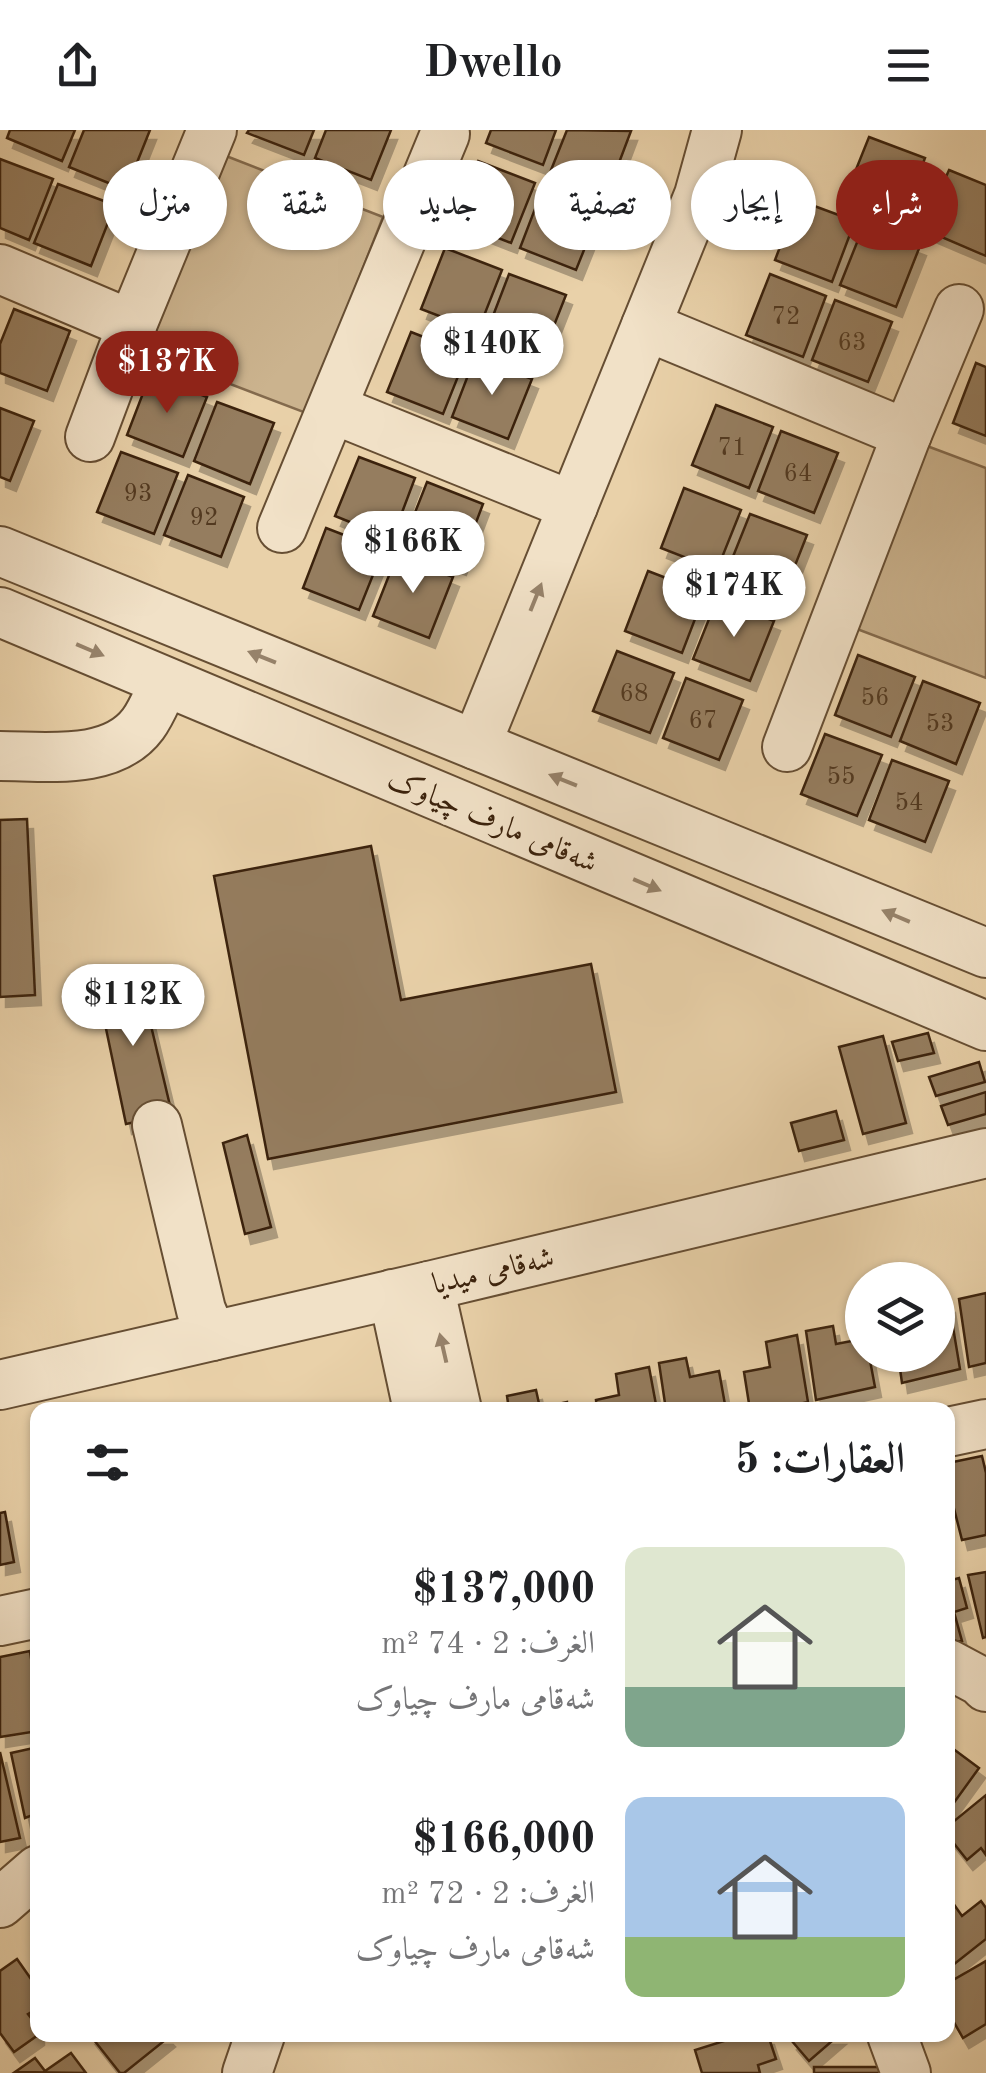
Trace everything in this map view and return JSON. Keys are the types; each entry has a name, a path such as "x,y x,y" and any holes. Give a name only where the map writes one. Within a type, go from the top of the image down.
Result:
{"street":[{"path":"90,437 212,130"},
{"path":"709,160 717,130"},
{"path":"723,160 743,130"},
{"path":"282,528 445,134"},
{"path":"476,745 691,216"},
{"path":"0,269 132,325"},
{"path":"788,747 959,309"},
{"path":"646,326 907,434"},
{"path":"333,409 573,506"},
{"name":"شەقامی مارف چیاوک","path":"0,550 986,954"},
{"name":"شەقامی مارف چیاوک","path":"0,612 986,1026"},
{"path":"0,756 85,755 107,750 142,725 165,682"},
{"path":"728,919 754,857"},
{"path":"157,1126 201,1310 212,1336"},
{"name":"شەقامی میدیا","path":"0,1385 986,1152"},
{"path":"411,1290 418,1402"},
{"path":"411,1290 454,1402"},
{"path":"955,1431 986,1424"},
{"path":"0,1622 30,1616"},
{"path":"248,2073 258,2042"},
{"path":"895,2042 906,2073"}],"shaded area":[{"path":"221,154 247,164 247,250 363,250 363,209 383,217 306,413 144,351 183,250 227,250 227,160 219,160"},
{"path":"927,446 986,468 986,678 857,629"}],"building":[{"path":"10,130 75,130 62,161 7,138"},
{"path":"84,130 150,130 138,160 103,160 103,181 69,167"},
{"path":"314,130 304,155 247,133"},
{"path":"326,130 391,130 371,180 363,177 363,160 315,158"},
{"path":"491,130 556,130 545,160 534,162 486,143"},
{"path":"567,130 631,131 620,160 555,160"},
{"path":"869,137 925,158 924,160 860,160"},
{"path":"0,159 53,179 29,240 0,228"},
{"path":"958,174 986,185 986,256 958,244"},
{"path":"514,175 534,186 514,236"},
{"path":"58,184 103,201 103,236 91,266 34,243"},
{"path":"816,207 836,214 836,250 844,250 832,282 775,260 779,250 816,250"},
{"path":"534,211 534,250 584,250 576,270 520,248"},
{"path":"444,250 502,270 478,331 421,309"},
{"path":"854,250 918,250 896,307 840,285"},
{"path":"509,274 566,295 542,356 486,334"},
{"path":"770,274 826,296 803,357 746,335"},
{"path":"835,300 892,322 868,382 812,360"},
{"path":"14,309 70,331 47,391 0,373 0,344"},
{"path":"411,332 467,354 443,414 387,392"},
{"path":"475,357 532,379 508,439 452,417"},
{"path":"976,363 986,367 986,436 953,423"},
{"path":"150,375 207,397 183,457 127,435"},
{"path":"217,402 274,423 250,484 194,461"},
{"path":"716,405 773,427 749,488 692,465"},
{"path":"0,408 34,421 10,481 0,477"},
{"path":"781,431 838,453 814,513 758,491"},
{"path":"121,452 178,473 154,534 97,512"},
{"path":"359,457 415,478 392,539 335,516"},
{"path":"188,475 244,497 221,557 164,535"},
{"path":"427,482 483,504 460,565 403,543"},
{"path":"684,488 741,510 717,570 661,548"},
{"path":"750,514 807,535 783,596 726,574"},
{"path":"326,528 383,550 359,610 303,588"},
{"path":"397,555 453,577 429,638 373,616"},
{"path":"648,571 705,593 682,653 625,631"},
{"path":"717,599 774,621 750,681 693,659"},
{"path":"617,651 674,673 650,733 593,711"},
{"path":"858,655 915,677 891,737 835,715"},
{"path":"686,678 743,700 719,760 663,738"},
{"path":"923,681 980,703 956,764 900,741"},
{"path":"825,734 882,755 857,816 801,794"},
{"path":"892,760 949,781 925,842 869,820"},
{"path":"27,819 35,995 0,997 0,820"},
{"path":"371,846 401,1000 591,964 616,1092 268,1159 214,876"},
{"path":"138,971 172,1114 126,1124 96,981"},
{"path":"928,1033 934,1053 898,1061 892,1042"},
{"path":"883,1036 906,1123 863,1134 839,1047"},
{"path":"979,1062 985,1082 936,1096 929,1077"},
{"path":"986,1092 986,1114 948,1125 941,1106"},
{"path":"836,1111 844,1140 799,1151 791,1123"},
{"path":"247,1135 271,1227 245,1234 223,1143"},
{"path":"986,1293 986,1363 969,1367 959,1299"},
{"path":"833,1326 836,1344 845,1342 845,1372 872,1372 875,1387 816,1400 806,1331"},
{"path":"797,1335 808,1402 749,1402 744,1372 770,1367 766,1342"},
{"path":"955,1339 960,1369 955,1370"},
{"path":"686,1358 690,1377 719,1371 725,1402 665,1402 659,1363"},
{"path":"649,1367 656,1402 596,1402 619,1395 616,1374"},
{"path":"900,1372 948,1372 902,1383"},
{"path":"536,1390 539,1402 508,1402 507,1396"},
{"path":"982,1456 986,1473 986,1535 962,1540 955,1512 955,1462"},
{"path":"5,1512 14,1562 0,1565 0,1513"},
{"path":"986,1572 986,1637 983,1638 968,1575"},
{"path":"959,1578 967,1608 955,1612 955,1579"},
{"path":"955,1616 962,1641 955,1642"},
{"path":"30,1651 30,1732 0,1737 0,1657"},
{"path":"30,1749 30,1816 25,1818 11,1753"},
{"path":"955,1750 979,1768 955,1801"},
{"path":"0,1752 20,1838 0,1842"},
{"path":"986,1795 986,1855 981,1848 967,1860 955,1845 955,1820"},
{"path":"981,1901 986,1908 986,1939 955,1963 955,1906 962,1916"},
{"path":"17,1959 30,1978 30,2041 14,2052 0,2033 0,1971"},
{"path":"986,1961 986,2024 963,2038 955,2024 955,1979"},
{"path":"96,2042 163,2042 124,2073"},
{"path":"721,2042 770,2042 776,2059 758,2065 760,2073 702,2073 695,2050"},
{"path":"793,2042 831,2042 809,2061"},
{"path":"71,2053 86,2073 15,2072 35,2058 45,2071"},
{"path":"814,2067 880,2067 880,2073 814,2073"}]}
